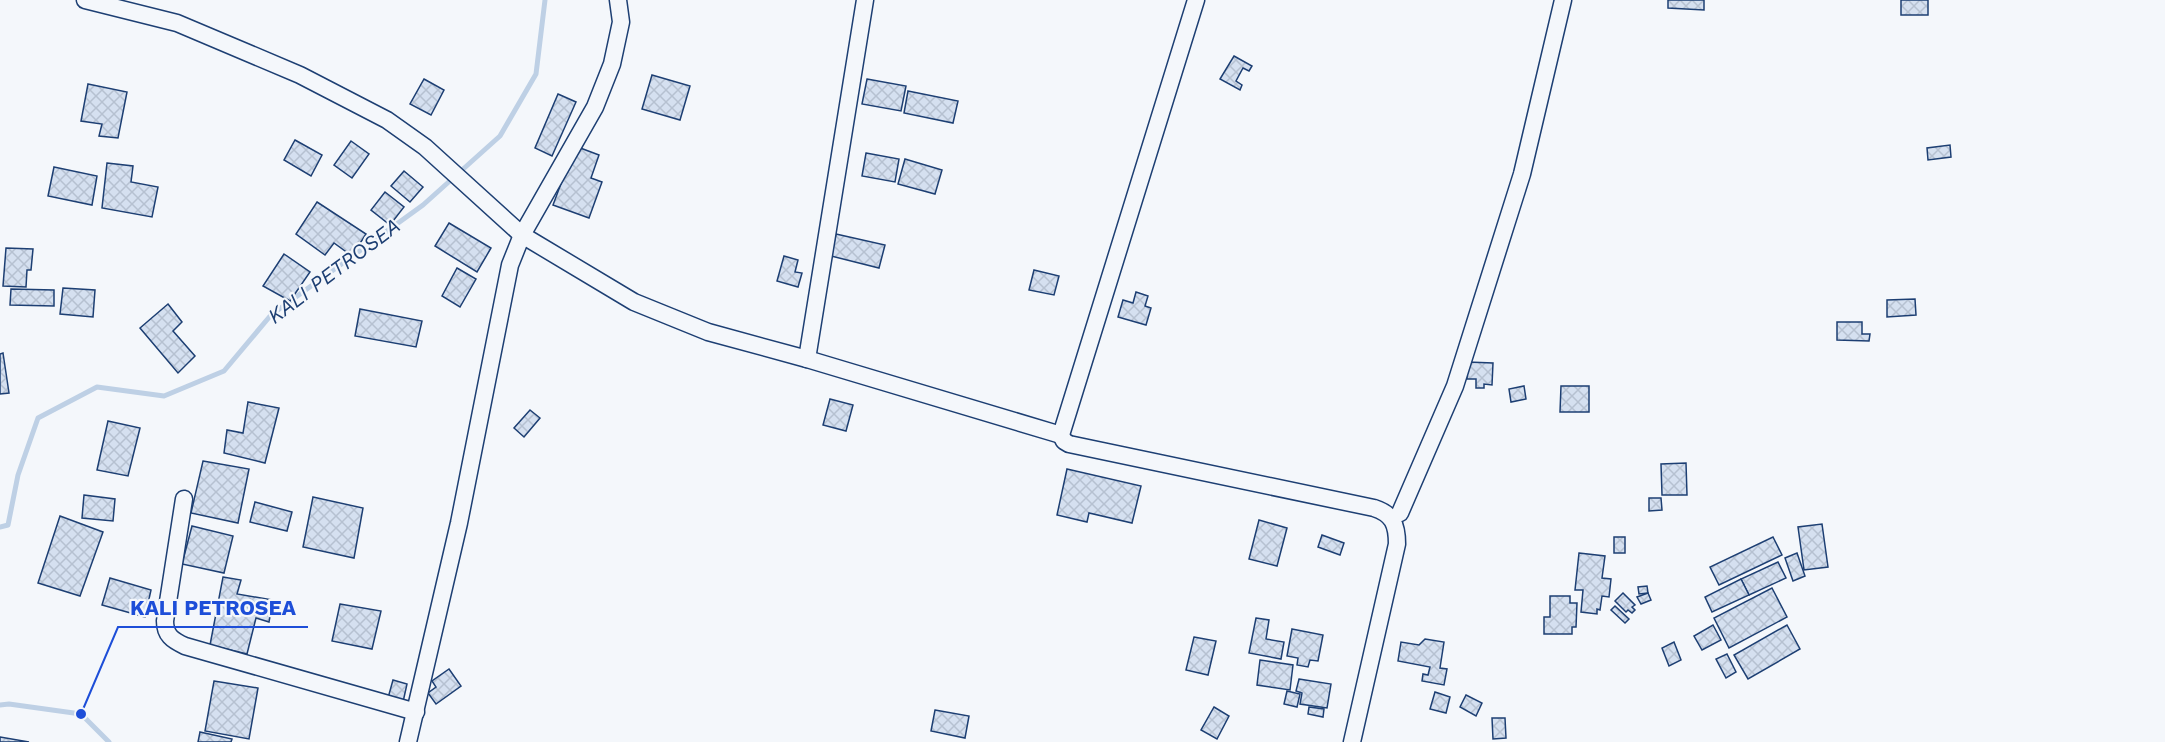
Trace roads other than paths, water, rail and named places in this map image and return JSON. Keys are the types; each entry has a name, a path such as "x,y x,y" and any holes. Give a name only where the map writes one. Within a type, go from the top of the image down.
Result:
{"street":[{"path":"85,0 168,19 300,75 401,129 522,235 634,302 708,332 807,359 1061,435"},
{"path":"408,742 459,523 510,265 522,235 595,107 612,64 621,22 618,0"},
{"path":"807,359 865,0"},
{"path":"1196,0 1061,435 1069,444 1374,508 1392,518 1397,530 1397,544 1352,742"},
{"path":"1400,513 1458,375 1522,174 1563,0"},
{"path":"184,498 165,621 168,636 185,646 416,712"}],"waterway":[{"name":"KALI PETROSEA","path":"0,527 8,525 18,475 38,418 97,387 164,396 224,371 271,315 423,205 500,136 536,74 545,0"},
{"name":"KALI PETROSEA","path":"0,705 9,704 81,714 109,742"}],"place":[{"name":"KALI PETROSEA","path":"81,714"}]}
